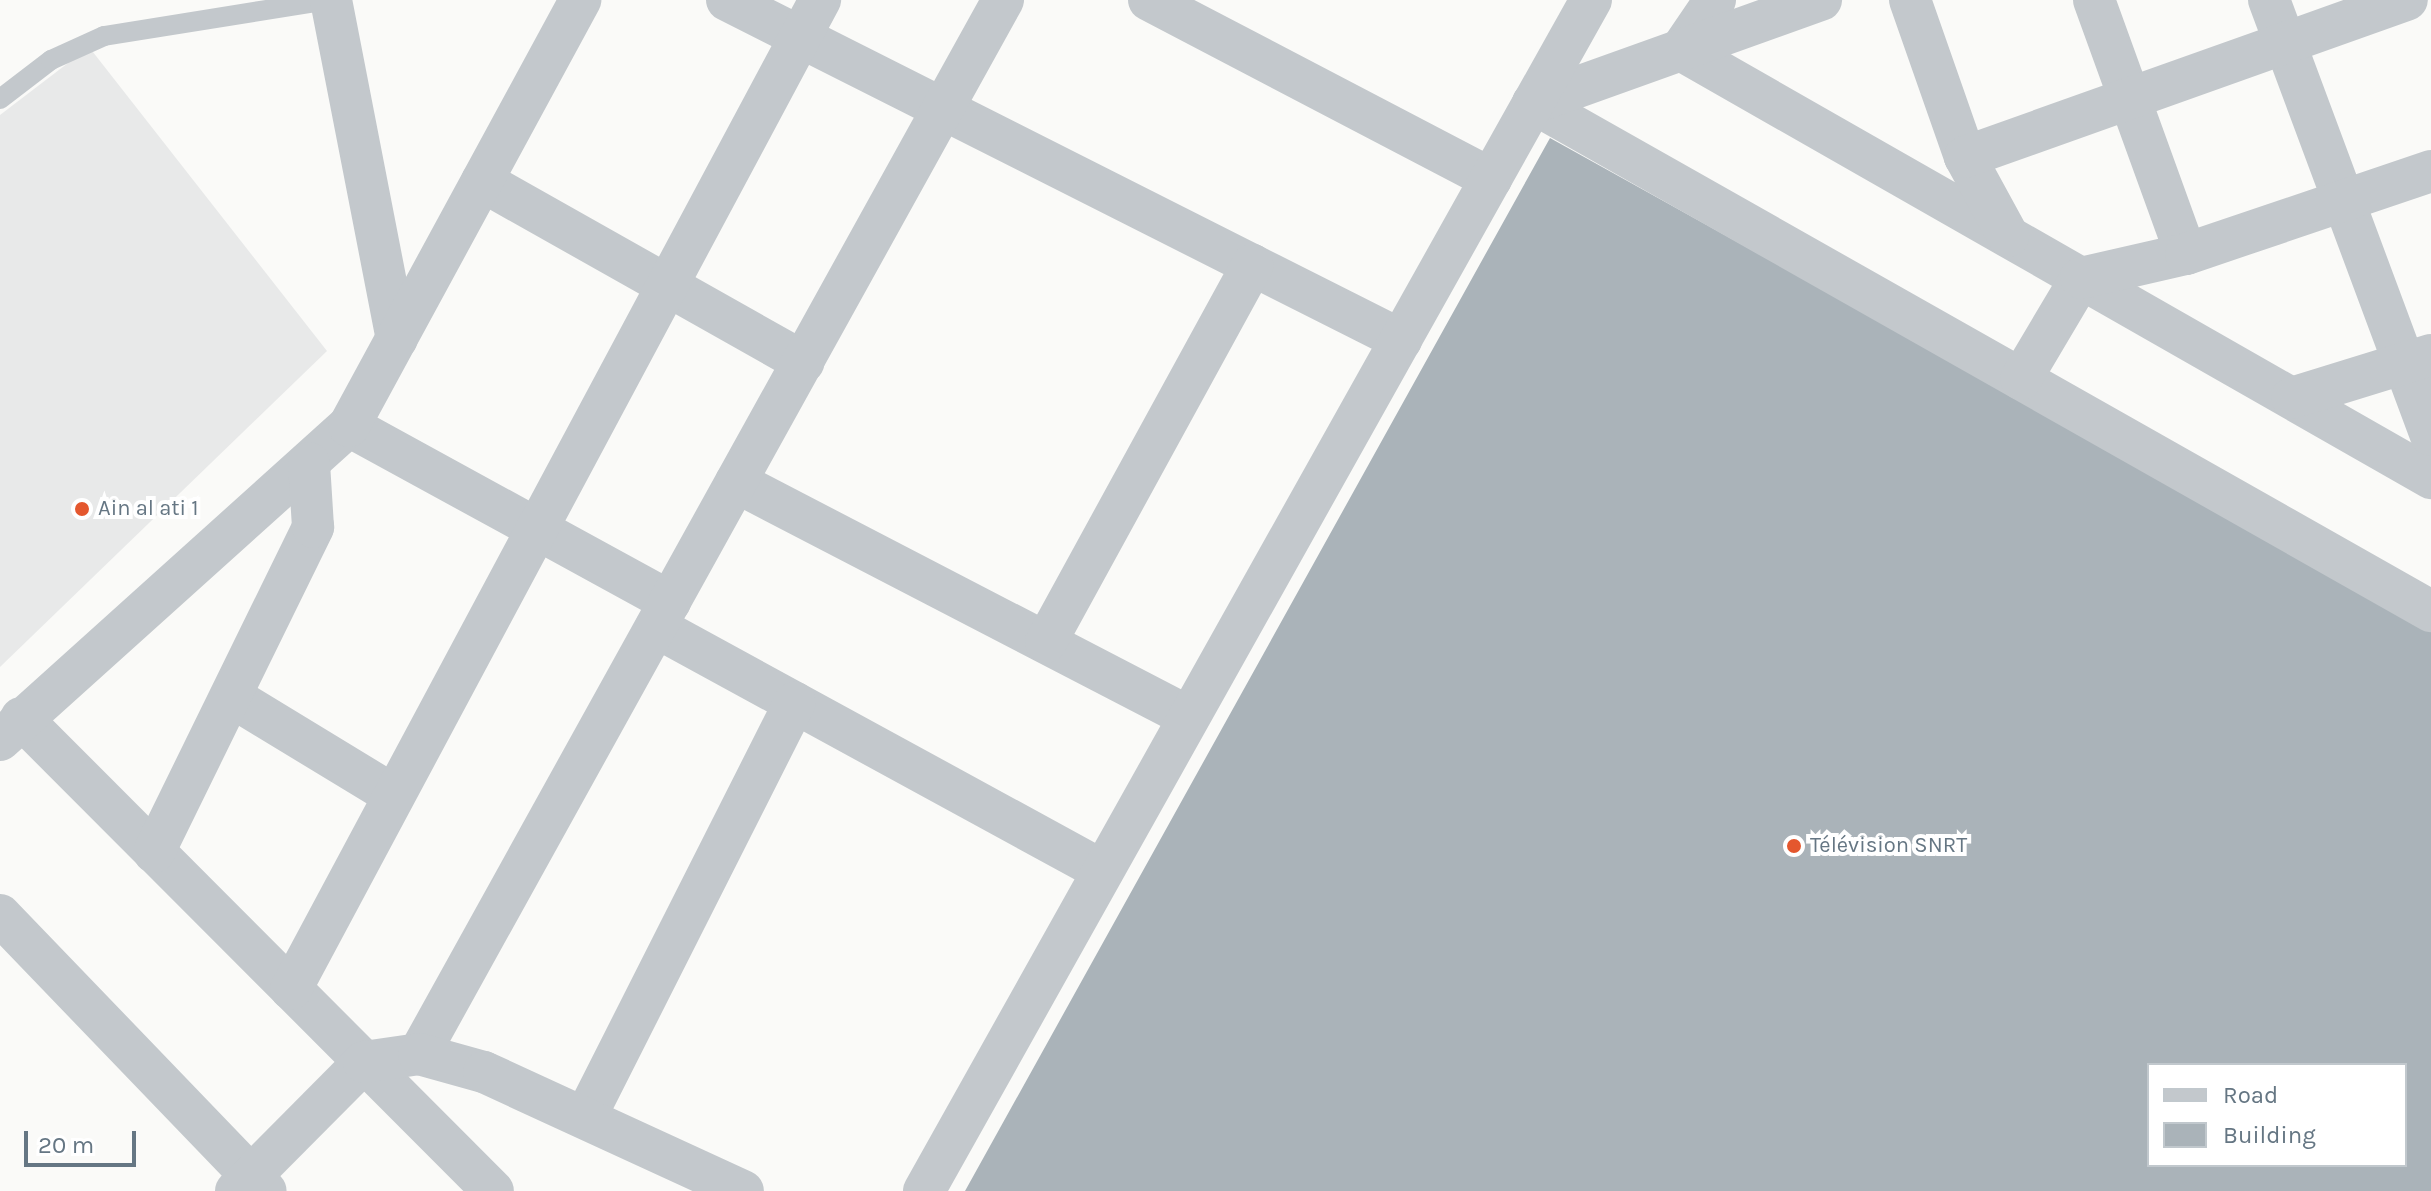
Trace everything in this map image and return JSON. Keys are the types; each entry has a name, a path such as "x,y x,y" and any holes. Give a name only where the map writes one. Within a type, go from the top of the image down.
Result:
{"street":[{"path":"493,1191 154,852 11,729 349,426 580,0"},
{"path":"727,0 1401,340"},
{"path":"291,989 820,0"},
{"path":"419,1054 1003,0"},
{"path":"1149,0 1200,12 1491,179"},
{"path":"924,1191 1591,0"},
{"path":"1681,50 1715,0"},
{"path":"1533,103 1821,0"},
{"path":"1910,0 1965,157 2008,236"},
{"path":"2094,0 2186,254"},
{"path":"2269,0 2343,203 2417,361 2431,435"},
{"path":"1965,157 2407,0"},
{"path":"335,5 397,339"},
{"path":"1681,50 2431,478"},
{"path":"1533,103 2431,611"},
{"path":"2021,379 2081,278 2186,254 2431,171"},
{"path":"482,181 803,362"},
{"path":"1046,642 1252,265"},
{"path":"2292,398 2417,361"},
{"path":"349,426 536,529 795,703 1103,871"},
{"path":"154,852 313,527 309,463"},
{"path":"736,482 1189,717"},
{"path":"232,697 393,795"},
{"path":"586,1116 795,703"},
{"path":"0,915 251,1186 364,1062 419,1054 484,1072 586,1116 743,1191"}],"lane":[{"path":"0,99 51,60 104,36 335,5"}],"shaded area":[{"name":"Ain al ati 1","path":"89,47 327,351 0,667 0,115"}],"building":[{"name":"Télévision SNRT","path":"1550,138 2431,627 2431,1191 965,1191"}],"place":[{"name":"Ain al ati 1","path":"82,509"},
{"name":"Télévision SNRT","path":"1794,846"}]}
